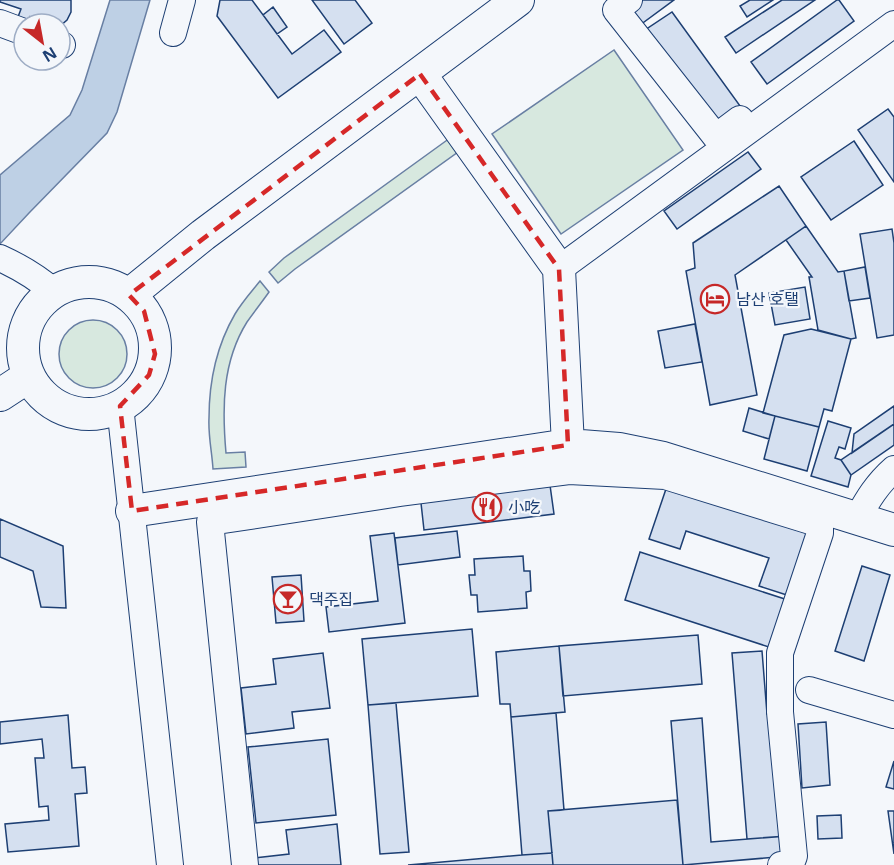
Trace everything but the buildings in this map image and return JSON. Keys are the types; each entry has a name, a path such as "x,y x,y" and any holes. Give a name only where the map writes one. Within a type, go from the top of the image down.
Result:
{"main road":[{"path":"129,295 203,235 518,0"},
{"path":"420,74 559,269 568,445"},
{"path":"86,282 108,284 129,295 144,311 153,332 155,354 149,375 138,393 120,406 100,413 79,413 58,406 41,394 29,376 23,356 24,334 32,314 45,298 63,286 86,282"},
{"path":"0,396 29,376"},
{"path":"132,511 568,445 619,449 663,458 894,530"}],"street":[{"path":"173,33 182,0"},
{"path":"629,0 616,10 716,137 894,4"},
{"path":"559,269 894,24"},
{"path":"0,258 25,270 54,292"},
{"path":"120,406 170,865"},
{"path":"857,519 873,491 894,469"},
{"path":"245,865 210,522 400,493 569,471 665,476 820,524 820,534 780,653 780,712 794,856 791,864 782,865"},
{"path":"808,690 894,715"}],"highlighted area":[{"path":"420,74 559,269 568,445 132,511 120,406 149,375 155,354 144,311 129,295"}],"shaded area":[{"path":"614,50 683,150 561,234 492,134"},
{"path":"450,138 458,152 278,283 269,272 284,258"},
{"path":"260,281 269,292 239,337 228,369 224,402 226,453 245,452 246,467 213,469 209,404 215,364 223,338 235,314"},
{"path":"86,320 100,320 112,325 122,335 127,354 122,373 112,383 100,388 86,388 74,383 64,373 59,361 59,347 64,335 74,325"}],"water":[{"path":"110,0 150,0 117,112 107,133 0,244 0,175 70,115 82,90"}],"place":[{"name":"남산 호탤","path":"715,299"},
{"name":"小吃","path":"487,507"},
{"name":"댁주집","path":"288,599"}]}
